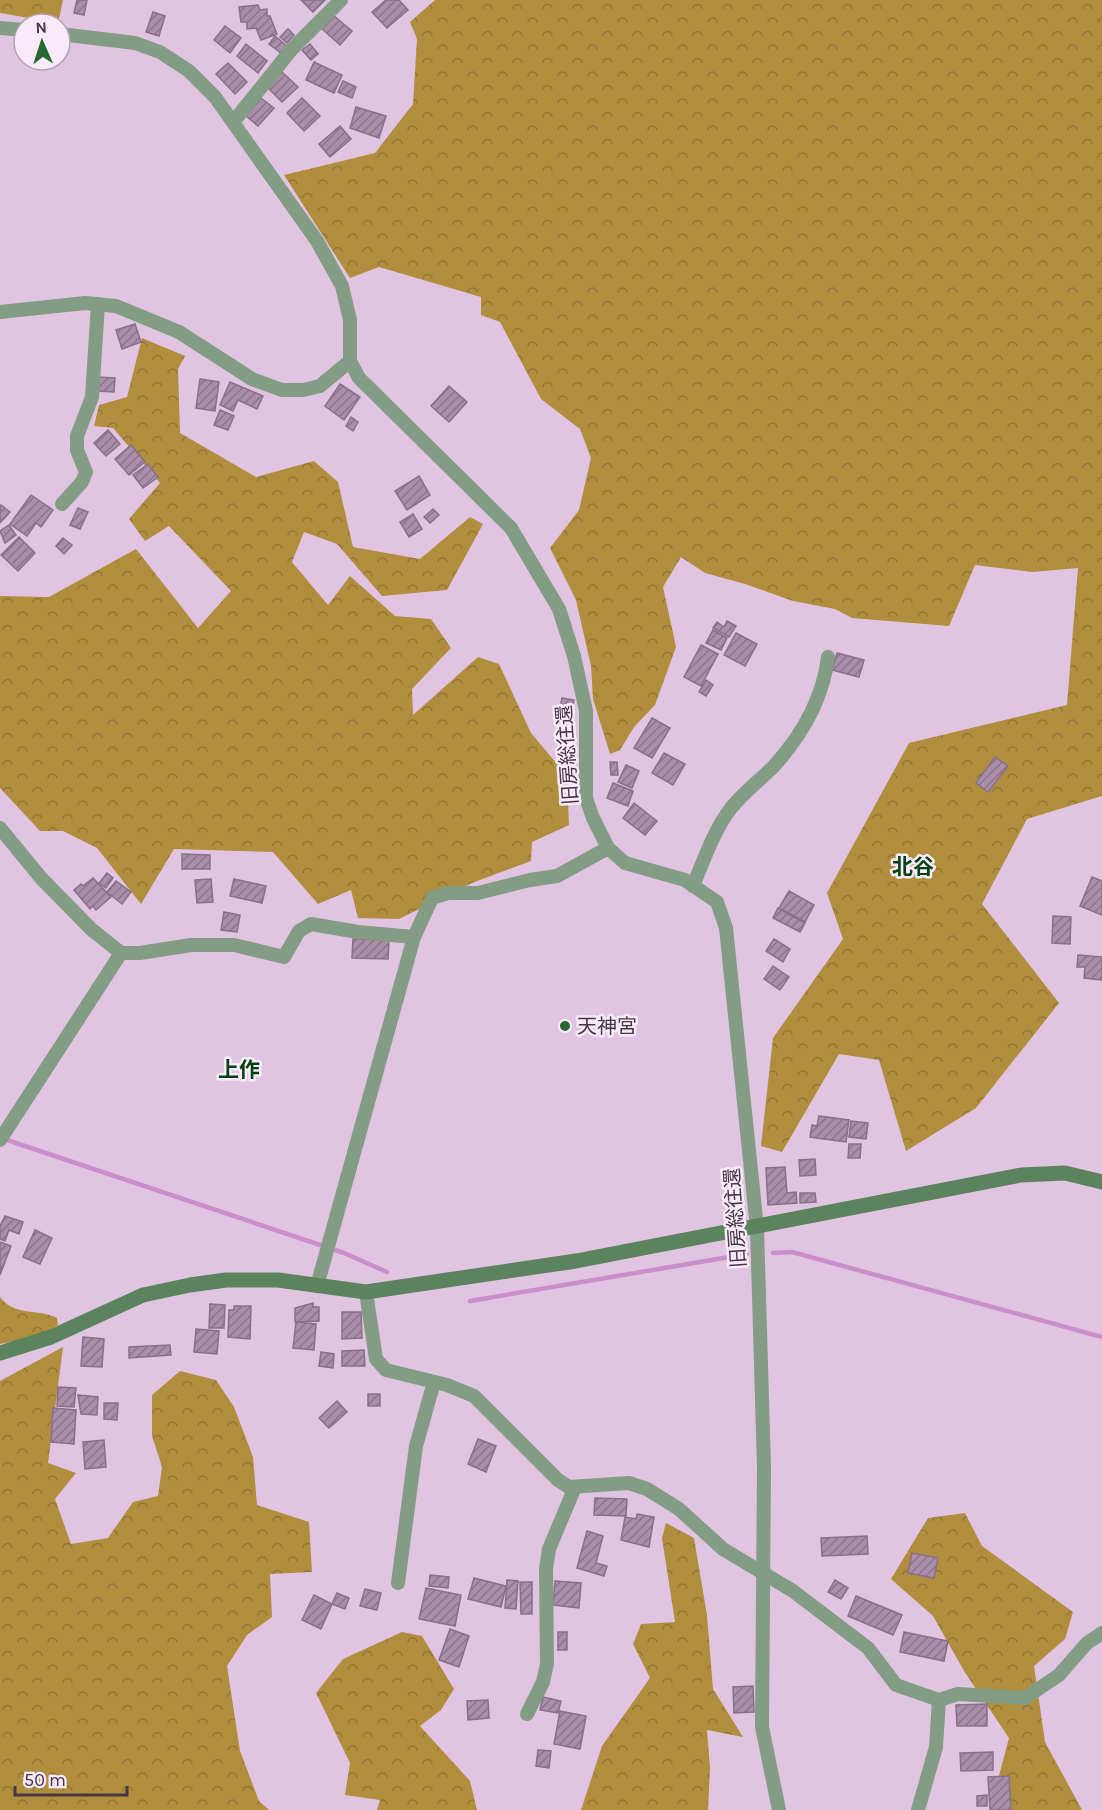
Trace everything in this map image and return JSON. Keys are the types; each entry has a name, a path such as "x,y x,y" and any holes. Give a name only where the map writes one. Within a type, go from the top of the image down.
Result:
{"street":[{"path":"234,121 291,50 341,0"},
{"path":"0,312 85,303 116,306 179,332 252,379 282,390 303,390 320,386 350,361 350,320 342,286 317,242 274,184 234,121 189,71 160,52 135,42 72,35"},
{"path":"62,504 82,482 86,472 78,450 76,436 92,397 98,304"},
{"name":"旧房総往還","path":"350,361 359,378 511,528 559,609 574,656 586,711 586,798 608,848 625,863 685,880 717,902 726,928 757,1228 765,1572 762,1727 779,1810"},
{"path":"693,886 710,845 731,808 775,764 804,725 819,697 825,680 828,657"},
{"path":"0,828 41,878 82,921 122,953 140,953 191,945 234,945 284,957 299,931 311,924 358,932 414,937"},
{"path":"317,1286 414,937 432,898 448,893 478,893 557,876 608,848"},
{"path":"0,1140 122,953"},
{"path":"0,1353 51,1337 143,1295 190,1285 226,1280 278,1280 366,1292 566,1263 1021,1176 1065,1173 1102,1182"},
{"path":"366,1292 376,1359 386,1370 434,1382 474,1396 558,1480 574,1487 629,1483 647,1490 679,1509 723,1549 765,1572 867,1648 896,1685 939,1700 958,1694 1025,1698 1059,1675 1087,1643 1102,1633"},
{"path":"398,1583 416,1446 434,1382"},
{"path":"527,1714 543,1682 547,1665 546,1569 549,1549 574,1487"},
{"path":"918,1810 936,1747 939,1700"}],"green space":[{"path":"0,0 63,0 60,12 12,12 12,15 0,13"},
{"path":"435,0 1102,0 1102,796 1027,819 982,904 1059,1003 976,1108 906,1151 879,1060 839,1054 782,1152 761,1146 773,1038 843,939 827,893 909,743 1067,705 1078,568 1033,572 975,565 949,626 852,618 835,609 793,601 705,573 681,557 663,587 676,647 655,705 634,727 620,750 610,754 593,699 591,666 576,600 550,548 579,510 591,458 580,429 541,399 500,322 481,315 481,297 379,267 350,278 284,175 375,153 413,104 417,39 410,22"},
{"path":"142,338 185,356 178,369 180,433 256,477 314,461 338,482 353,547 420,559 470,517 483,524 447,590 382,596 337,544 304,532 292,562 328,605 350,576 395,616 431,619 451,648 412,689 413,715 478,657 499,664 531,733 567,776 569,825 532,842 531,861 472,883 399,919 358,918 351,890 318,904 273,852 174,849 141,904 97,848 63,831 40,831 0,788 0,596 49,597 136,549 198,628 231,591 169,526 145,541 129,519 160,483 113,428 94,426 99,405 127,397"},
{"path":"0,1297 19,1310 57,1318 58,1325 38,1337 0,1344"},
{"path":"63,1347 48,1463 76,1473 55,1499 71,1544 108,1538 133,1502 158,1496 162,1467 152,1436 152,1395 180,1371 216,1380 234,1407 253,1457 257,1505 309,1522 312,1572 270,1574 272,1617 247,1635 227,1666 240,1751 259,1801 269,1810 0,1810 0,1381"},
{"path":"965,1513 982,1546 1073,1612 1065,1639 1034,1666 1045,1742 1082,1810 990,1810 1009,1738 964,1671 933,1616 891,1579 928,1518"},
{"path":"666,1523 694,1538 707,1615 713,1689 743,1737 707,1730 710,1768 708,1810 581,1810 602,1746 650,1678 633,1644 641,1624 675,1622 662,1538"},
{"path":"402,1632 422,1636 454,1689 441,1710 420,1726 470,1781 477,1810 377,1810 380,1800 345,1795 350,1763 316,1693 343,1659"}],"building":[{"path":"77,0 87,0 84,15 74,13"},
{"path":"301,0 325,0 313,12"},
{"path":"386,0 399,0 408,10 387,28 372,12"},
{"path":"258,5 260,10 267,9 267,16 270,16 277,34 261,40 256,28 247,29 247,22 241,22 239,7"},
{"path":"153,12 165,16 159,36 146,32"},
{"path":"333,15 352,31 340,45 321,28"},
{"path":"225,26 241,38 230,53 214,40"},
{"path":"288,29 294,35 287,43 280,37"},
{"path":"275,36 287,46 281,53 269,44"},
{"path":"246,44 267,61 258,73 237,56"},
{"path":"310,44 318,54 311,60 302,50"},
{"path":"314,62 342,75 334,93 306,80"},
{"path":"228,63 247,82 235,94 216,74"},
{"path":"282,72 298,87 282,102 267,87"},
{"path":"343,81 356,87 352,98 338,92"},
{"path":"261,98 274,108 258,126 246,116"},
{"path":"302,98 320,116 304,131 287,113"},
{"path":"356,107 386,116 379,138 350,128"},
{"path":"340,126 351,139 330,157 319,144"},
{"path":"135,324 141,342 122,349 116,330"},
{"path":"97,377 115,378 114,392 97,391"},
{"path":"200,379 219,382 215,411 196,408"},
{"path":"230,382 263,396 257,409 238,400 233,411 220,405"},
{"path":"340,384 360,397 344,420 325,406"},
{"path":"449,386 467,402 449,422 431,406"},
{"path":"220,410 234,416 228,430 214,425"},
{"path":"351,417 358,422 353,431 346,426"},
{"path":"108,430 120,444 106,456 94,443"},
{"path":"131,445 145,462 129,475 115,459"},
{"path":"148,464 158,477 143,488 133,475"},
{"path":"419,476 430,495 407,510 395,491"},
{"path":"31,495 53,510 41,527 36,523 27,536 10,524"},
{"path":"0,506 10,512 0,523"},
{"path":"78,508 88,512 80,529 70,525"},
{"path":"433,509 439,515 430,523 424,517"},
{"path":"413,514 422,529 409,537 400,522"},
{"path":"9,525 16,535 5,543 0,531"},
{"path":"19,537 35,553 18,571 1,555"},
{"path":"63,538 72,545 64,554 56,546"},
{"path":"727,621 736,626 729,637 713,628 717,622 724,627"},
{"path":"713,630 727,638 721,650 706,643"},
{"path":"736,633 757,644 745,666 724,655"},
{"path":"701,645 718,654 701,686 684,677"},
{"path":"837,653 864,660 859,677 832,670"},
{"path":"706,680 713,685 706,696 699,692"},
{"path":"562,698 574,700 572,710 560,708"},
{"path":"652,718 670,728 652,758 634,748"},
{"path":"664,753 685,764 673,785 652,773"},
{"path":"995,757 1008,766 988,792 976,783"},
{"path":"610,762 617,762 618,775 611,775"},
{"path":"626,765 639,771 632,788 618,782"},
{"path":"613,783 633,791 628,806 607,798"},
{"path":"634,803 657,821 645,835 623,818"},
{"path":"182,854 210,855 210,869 182,869"},
{"path":"107,873 113,878 106,888 99,883"},
{"path":"1092,877 1102,881 1102,915 1080,906"},
{"path":"93,878 111,897 96,910 93,906 90,909 74,890"},
{"path":"211,879 213,902 197,903 195,880"},
{"path":"234,879 266,886 262,903 230,896"},
{"path":"116,881 131,892 122,904 107,892"},
{"path":"789,891 814,905 805,922 779,908"},
{"path":"778,908 805,923 800,932 773,918"},
{"path":"224,912 240,915 237,932 221,930"},
{"path":"1053,916 1071,917 1070,944 1052,943"},
{"path":"353,939 389,940 388,959 352,958"},
{"path":"774,939 790,949 783,962 766,951"},
{"path":"1078,955 1102,957 1102,980 1084,978 1085,967 1077,967"},
{"path":"773,966 789,977 780,990 764,979"},
{"path":"819,1116 849,1120 846,1142 810,1137 812,1125 817,1126"},
{"path":"851,1121 868,1123 866,1139 849,1137"},
{"path":"849,1144 861,1144 860,1158 848,1158"},
{"path":"815,1159 816,1175 800,1176 799,1160"},
{"path":"785,1167 787,1193 796,1192 797,1203 768,1205 766,1168"},
{"path":"800,1193 815,1193 816,1202 800,1203"},
{"path":"5,1216 23,1222 19,1234 9,1230 5,1241 0,1239 0,1226"},
{"path":"35,1230 52,1238 40,1264 23,1257"},
{"path":"0,1242 11,1246 0,1275"},
{"path":"313,1303 313,1307 319,1307 319,1321 295,1322 295,1308"},
{"path":"210,1304 225,1305 224,1328 209,1328"},
{"path":"234,1306 251,1306 250,1339 228,1337 229,1310 234,1310"},
{"path":"342,1312 361,1312 362,1338 342,1339"},
{"path":"296,1322 316,1324 314,1350 293,1348"},
{"path":"196,1329 219,1331 217,1354 194,1352"},
{"path":"83,1337 104,1339 102,1367 81,1366"},
{"path":"170,1345 171,1355 129,1358 129,1347"},
{"path":"364,1350 365,1366 342,1366 342,1351"},
{"path":"321,1352 334,1354 333,1368 319,1366"},
{"path":"58,1387 76,1388 74,1407 57,1406"},
{"path":"368,1394 380,1394 380,1406 368,1406"},
{"path":"78,1395 98,1397 97,1415 81,1414"},
{"path":"337,1401 347,1412 329,1428 319,1418"},
{"path":"104,1403 118,1403 117,1420 104,1419"},
{"path":"53,1408 76,1410 74,1444 51,1442"},
{"path":"478,1439 496,1446 486,1472 468,1464"},
{"path":"104,1440 106,1467 85,1469 83,1442"},
{"path":"595,1498 627,1499 626,1516 594,1515"},
{"path":"637,1514 654,1517 649,1547 621,1540 625,1517 636,1519"},
{"path":"587,1531 603,1536 596,1563 607,1566 604,1576 577,1568"},
{"path":"867,1536 868,1554 822,1556 821,1538"},
{"path":"912,1553 938,1558 934,1578 908,1573"},
{"path":"430,1575 449,1577 448,1588 429,1586"},
{"path":"474,1578 506,1586 501,1607 468,1599"},
{"path":"507,1580 518,1581 516,1609 505,1608"},
{"path":"835,1580 848,1588 841,1599 828,1592"},
{"path":"555,1581 581,1583 579,1608 553,1605"},
{"path":"520,1582 532,1582 532,1614 521,1614"},
{"path":"426,1588 461,1595 455,1626 419,1619"},
{"path":"365,1589 381,1593 377,1610 360,1606"},
{"path":"337,1593 349,1598 345,1609 332,1604"},
{"path":"314,1595 332,1604 321,1629 302,1620"},
{"path":"856,1596 902,1615 893,1635 848,1616"},
{"path":"450,1629 469,1636 459,1667 439,1660"},
{"path":"558,1632 567,1632 567,1650 558,1650"},
{"path":"904,1632 948,1641 944,1661 900,1652"},
{"path":"753,1686 754,1712 734,1713 733,1687"},
{"path":"543,1697 561,1701 558,1713 540,1710"},
{"path":"488,1700 489,1718 468,1720 467,1701"},
{"path":"987,1704 987,1726 957,1726 956,1705"},
{"path":"560,1711 586,1716 580,1749 554,1744"},
{"path":"538,1750 551,1751 549,1768 536,1766"},
{"path":"993,1752 993,1770 961,1771 960,1753"},
{"path":"1009,1776 1011,1810 990,1810 988,1777"},
{"path":"987,1795 987,1806 977,1806 977,1796"}],"waterway":[{"path":"4,1139 344,1253 387,1272"},
{"path":"773,1253 792,1252 1102,1337"},
{"path":"470,1301 747,1254"}],"place":[{"name":"天神宮","path":"565,1026"}],"district":[{"name":"北谷","path":"913,867"},
{"name":"上作","path":"239,1070"}]}
